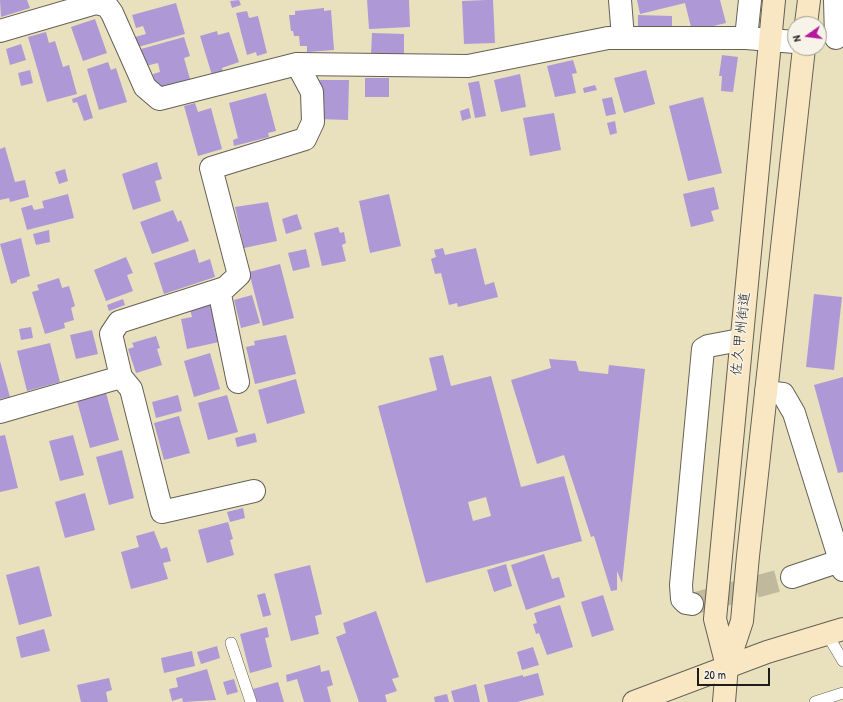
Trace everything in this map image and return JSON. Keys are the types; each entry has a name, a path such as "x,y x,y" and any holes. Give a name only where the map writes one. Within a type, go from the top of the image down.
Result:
{"main road":[{"name":"佐久甲州街道","path":"728,666 714,619 774,0"},
{"path":"807,16 809,0"},
{"path":"724,702 728,666 742,621 803,56"},
{"path":"634,702 728,666 835,632"}],"street":[{"path":"620,0 623,38"},
{"path":"746,38 750,0"},
{"path":"833,38 835,0"},
{"path":"0,31 48,8 96,3 107,6 112,13 145,87 159,99 297,64 468,66 608,38 746,38 787,42"},
{"path":"254,491 162,512 131,389 121,377 111,334 119,322 225,288 239,275 211,168 305,139 313,122 312,92 297,64"},
{"path":"219,290 238,382"},
{"path":"692,604 686,603 682,599 681,585 703,349 708,346 740,340"},
{"path":"0,412 121,377"},
{"path":"766,392 783,394 794,413 842,566 792,577"}],"lane":[{"path":"835,632 843,661"},
{"path":"231,643 251,702"},
{"path":"815,702 843,692"}],"building":[{"path":"0,0 27,0 30,8 1,17"},
{"path":"239,0 241,5 232,8 230,1"},
{"path":"367,0 409,0 410,27 369,29"},
{"path":"493,0 495,43 464,44 462,1"},
{"path":"637,0 720,0 726,23 692,31 685,3 640,14"},
{"path":"176,3 185,34 138,47 135,37 146,34 143,26 136,28 132,15"},
{"path":"324,8 324,11 331,10 334,50 307,52 307,46 300,46 299,36 294,36 293,31 291,31 289,15 295,15 295,11"},
{"path":"247,11 249,18 258,16 267,53 257,56 256,52 247,55 236,13"},
{"path":"638,15 672,16 672,31 638,31"},
{"path":"95,19 107,53 83,61 71,27"},
{"path":"217,31 218,35 229,32 239,62 222,68 223,72 212,75 200,36"},
{"path":"46,32 49,43 55,41 63,67 69,65 77,94 47,102 28,37"},
{"path":"372,33 404,34 404,56 371,55"},
{"path":"184,37 190,56 184,58 190,79 157,88 153,74 160,72 158,63 145,66 141,49"},
{"path":"21,44 26,60 10,65 6,49"},
{"path":"722,55 738,57 733,92 721,91 722,76 719,76"},
{"path":"573,60 577,73 572,74 576,93 555,97 547,66"},
{"path":"108,62 111,70 116,68 127,102 99,110 87,69"},
{"path":"30,70 33,83 21,86 18,73"},
{"path":"646,70 655,104 624,113 614,78"},
{"path":"520,74 526,107 501,112 494,80"},
{"path":"365,78 389,78 389,97 365,97"},
{"path":"319,80 349,80 348,120 318,119"},
{"path":"479,81 486,116 475,118 468,83"},
{"path":"595,85 597,90 584,93 583,88"},
{"path":"266,93 276,131 268,133 269,137 234,146 233,140 238,138 229,103"},
{"path":"86,94 93,118 84,121 77,102 73,103 72,99"},
{"path":"612,97 616,114 606,116 602,99"},
{"path":"703,97 722,173 688,181 669,106"},
{"path":"195,103 198,112 211,108 222,149 198,156 184,106"},
{"path":"469,108 471,118 462,121 460,111"},
{"path":"554,113 561,150 530,156 523,118"},
{"path":"615,121 617,133 610,135 607,123"},
{"path":"5,147 15,182 25,180 29,197 10,202 9,198 0,200 0,149"},
{"path":"157,162 162,179 155,181 161,201 133,210 122,174"},
{"path":"65,169 68,181 59,184 55,172"},
{"path":"714,187 719,209 711,211 714,221 691,227 683,194"},
{"path":"68,194 74,218 27,230 21,208 32,205 34,210 44,208 42,201"},
{"path":"389,194 401,246 370,253 359,201"},
{"path":"268,202 277,241 244,248 235,207"},
{"path":"173,210 178,222 181,220 189,241 152,254 140,222"},
{"path":"297,214 302,229 286,234 282,219"},
{"path":"338,227 340,233 344,232 346,243 342,245 346,261 322,266 314,233"},
{"path":"49,230 50,242 36,245 33,234"},
{"path":"21,238 30,276 17,280 17,282 11,284 0,244"},
{"path":"443,248 445,255 476,248 485,285 494,282 498,297 458,307 457,303 449,305 441,273 435,274 431,259 436,257 434,250"},
{"path":"195,249 199,263 210,259 215,277 164,294 154,263"},
{"path":"306,249 310,267 293,271 288,253"},
{"path":"126,257 133,273 127,275 133,291 106,301 94,270"},
{"path":"280,264 294,318 263,326 249,272"},
{"path":"59,278 62,288 69,286 75,306 71,308 74,320 64,323 65,328 45,334 32,292 39,290 37,285"},
{"path":"814,294 842,297 834,370 806,367"},
{"path":"252,295 260,323 241,328 234,300"},
{"path":"123,299 125,305 109,311 107,305"},
{"path":"211,304 219,342 187,349 181,319 192,317 190,309"},
{"path":"31,327 33,338 21,340 19,329"},
{"path":"92,330 98,354 76,359 70,335"},
{"path":"286,335 296,374 255,384 246,347 255,345 254,341"},
{"path":"156,336 160,348 157,349 162,365 136,373 128,349 134,347 132,343"},
{"path":"50,343 60,382 27,391 17,351"},
{"path":"210,353 220,389 194,397 184,361"},
{"path":"443,355 451,386 491,376 521,487 564,476 582,541 426,583 378,406 437,390 429,358","holes":["486,497 491,516 473,521 468,502"]},
{"path":"549,359 576,361 579,371 608,374 609,365 645,369 622,583 617,571 617,590 611,591 594,536 591,537 564,455 537,464 511,380 551,368"},
{"path":"0,361 10,397 0,399"},
{"path":"843,377 843,472 838,473 814,385"},
{"path":"296,379 305,413 267,424 258,390"},
{"path":"106,393 119,440 90,448 77,401"},
{"path":"178,395 182,411 156,418 152,402"},
{"path":"227,395 238,432 208,440 198,403"},
{"path":"179,416 190,453 164,460 154,423"},
{"path":"255,433 257,442 237,447 235,438"},
{"path":"5,435 18,488 0,492 0,436"},
{"path":"73,435 84,475 60,481 49,441"},
{"path":"122,450 134,498 109,505 96,457"},
{"path":"85,493 95,530 65,538 55,502"},
{"path":"243,508 245,518 230,522 227,512"},
{"path":"228,522 233,539 230,540 234,555 207,563 198,530"},
{"path":"154,531 161,549 167,547 171,561 163,563 168,579 131,589 121,552 139,547 136,536"},
{"path":"544,554 552,579 559,577 565,597 526,610 511,565"},
{"path":"506,564 512,586 494,592 487,570"},
{"path":"310,565 322,614 315,616 319,634 291,641 274,574"},
{"path":"39,566 52,616 19,625 6,575"},
{"path":"265,593 271,615 263,617 257,595"},
{"path":"603,595 614,630 592,637 581,602"},
{"path":"560,605 573,647 547,655 539,633 536,634 533,624 537,623 534,613"},
{"path":"376,611 399,677 392,679 397,691 385,695 387,702 359,702 336,637 346,633 343,623"},
{"path":"267,627 269,637 265,638 272,667 250,673 240,634"},
{"path":"44,629 50,651 21,658 16,637"},
{"path":"217,646 220,658 201,664 197,652"},
{"path":"533,647 539,665 522,670 517,652"},
{"path":"192,651 195,666 164,673 161,658"},
{"path":"320,665 321,672 329,670 333,685 327,687 331,702 304,702 297,679 287,682 286,675"},
{"path":"207,669 216,700 183,702 182,698 172,701 169,689 178,687 176,678"},
{"path":"538,673 544,695 517,702 488,702 484,685 523,675 523,677"},
{"path":"109,678 112,690 106,692 108,702 81,702 77,685"},
{"path":"234,679 238,692 227,695 223,682"},
{"path":"278,682 284,702 257,702 253,689"},
{"path":"476,684 480,702 454,702 451,691"},
{"path":"447,694 449,702 435,702 434,697"}],"tunnel":[{"path":"692,604 792,577"}]}
